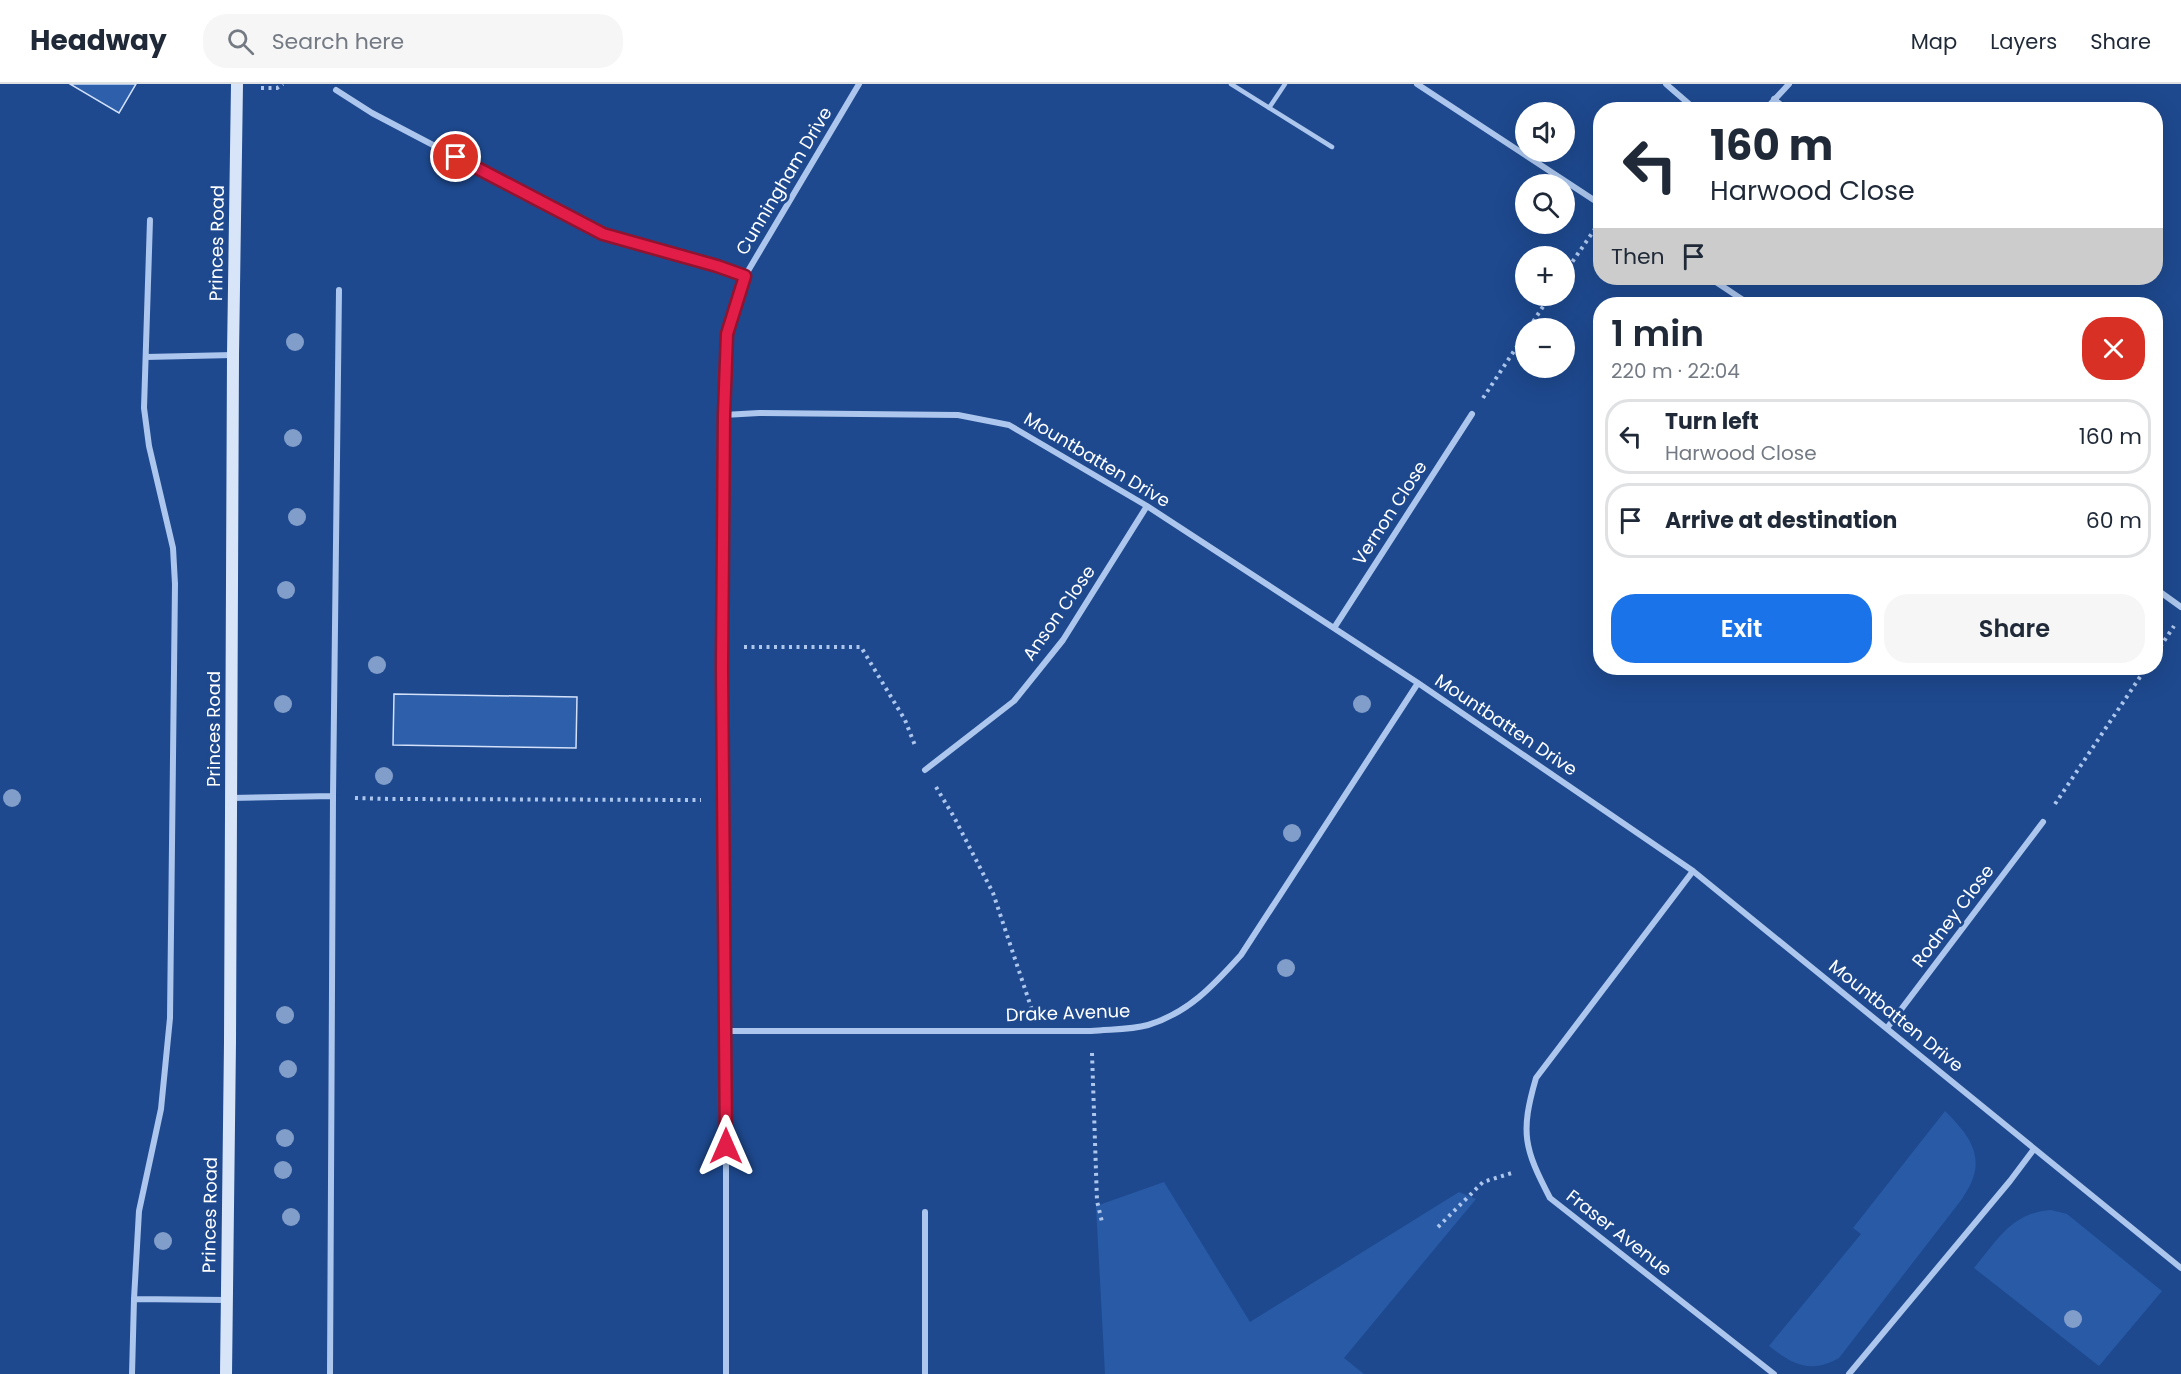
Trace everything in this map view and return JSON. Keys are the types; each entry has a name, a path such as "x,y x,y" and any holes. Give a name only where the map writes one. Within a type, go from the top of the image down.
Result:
{"street":[{"name":"Princes Road","path":"226,1374 237,84"},
{"name":"Cunningham Drive","path":"726,1374 723,800 724,415 727,334 745,276 859,84"},
{"path":"1417,84 1593,199"},
{"path":"1666,84 1687,102"},
{"path":"1772,102 1789,84"},
{"path":"336,90 372,113 603,234 745,276"},
{"path":"1774,99 1778,102"},
{"path":"132,1374 140,1211 161,1109 170,1018 175,584 173,548 149,446 144,408 150,220"},
{"path":"1720,285 1738,297"},
{"path":"330,1374 339,290"},
{"path":"146,357 233,355"},
{"name":"Mountbatten Drive","path":"724,415 759,413 958,415 1009,425 1147,506 1418,683 1693,871 2181,1268"},
{"name":"Vernon Close","path":"1334,628 1472,414"},
{"name":"Anson Close","path":"925,770 1014,700 1064,640 1147,506"},
{"path":"2163,594 2181,607"},
{"name":"Drake Avenue","path":"726,1031 1091,1031 1146,1025 1180,1012 1210,990 1241,955 1418,683"},
{"path":"231,798 333,796"},
{"name":"Rodney Close","path":"1887,1028 2043,822"},
{"name":"Fraser Avenue","path":"1693,871 1536,1078 1527,1107 1525,1135 1533,1166 1550,1198 1774,1374"},
{"path":"1849,1374 2034,1149"},
{"path":"925,1212 925,1374"},
{"path":"134,1299 227,1300"}],"lane":[{"path":"1231,84 1332,147"},
{"path":"1269,108 1285,84"}],"path":[{"path":"1575,258 1593,230"},
{"path":"1472,414 1515,350"},
{"path":"2163,643 2175,625"},
{"path":"2043,822 2141,675"},
{"path":"333,796 390,799 723,800"},
{"path":"1091,1031 1097,1201 1102,1222"},
{"path":"1438,1227 1483,1182 1533,1166"}],"shaded area":[{"path":"1945,1111 1970,1141 1975,1158 1973,1178 1962,1199 1839,1358 1819,1366 1810,1366 1794,1362 1778,1353 1769,1346 1861,1234 1853,1228"},
{"path":"1164,1182 1250,1322 1459,1192 1476,1199 1344,1358 1364,1374 1105,1374 1096,1206"},
{"path":"2051,1210 2067,1214 2162,1291 2099,1366 1974,1268 1998,1238 2015,1222 2037,1212"}],"building":[{"path":"70,84 136,84 119,113"},
{"path":"394,694 577,697 576,748 393,745"}],"route":[{"path":"456,157 603,234 745,276 727,334 724,415 722,668 726,1146"}]}
